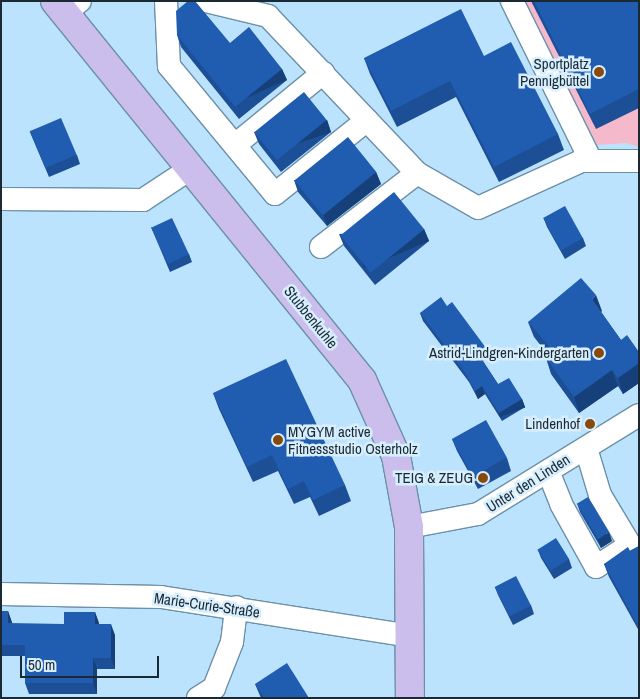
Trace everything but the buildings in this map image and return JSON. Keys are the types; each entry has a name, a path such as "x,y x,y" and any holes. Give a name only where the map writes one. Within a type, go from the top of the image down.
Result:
{"main road":[{"name":"Stubbenkuhle","path":"66,5 190,169 362,380 396,456 409,527 410,698"}],"street":[{"path":"166,1 169,66 275,194 367,120"},
{"path":"206,1 268,16 417,173 478,208 582,161 639,161"},
{"path":"512,1 591,161"},
{"path":"235,145 323,73"},
{"path":"1,199 143,200 190,169"},
{"path":"321,247 417,173"},
{"name":"Unter den Linden","path":"409,527 478,514 639,415"},
{"path":"548,471 561,504 596,567 630,545 600,495 586,448"},
{"name":"Marie-Curie-Straße","path":"1,594 161,597 236,607 410,636"},
{"path":"198,698 214,688 232,642 236,607"}],"shaded area":[{"name":"Sportplatz Pennigbüttel","path":"523,1 639,1 639,147 626,143 597,145"}],"place":[{"name":"Sportplatz Pennigbüttel","path":"599,72"},
{"name":"Astrid-Lindgren-Kindergarten","path":"599,353"},
{"name":"Lindenhof","path":"590,424"},
{"name":"MYGYM active Fitnessstudio Osterholz","path":"278,440"},
{"name":"TEIG & ZEUG","path":"483,478"}]}
